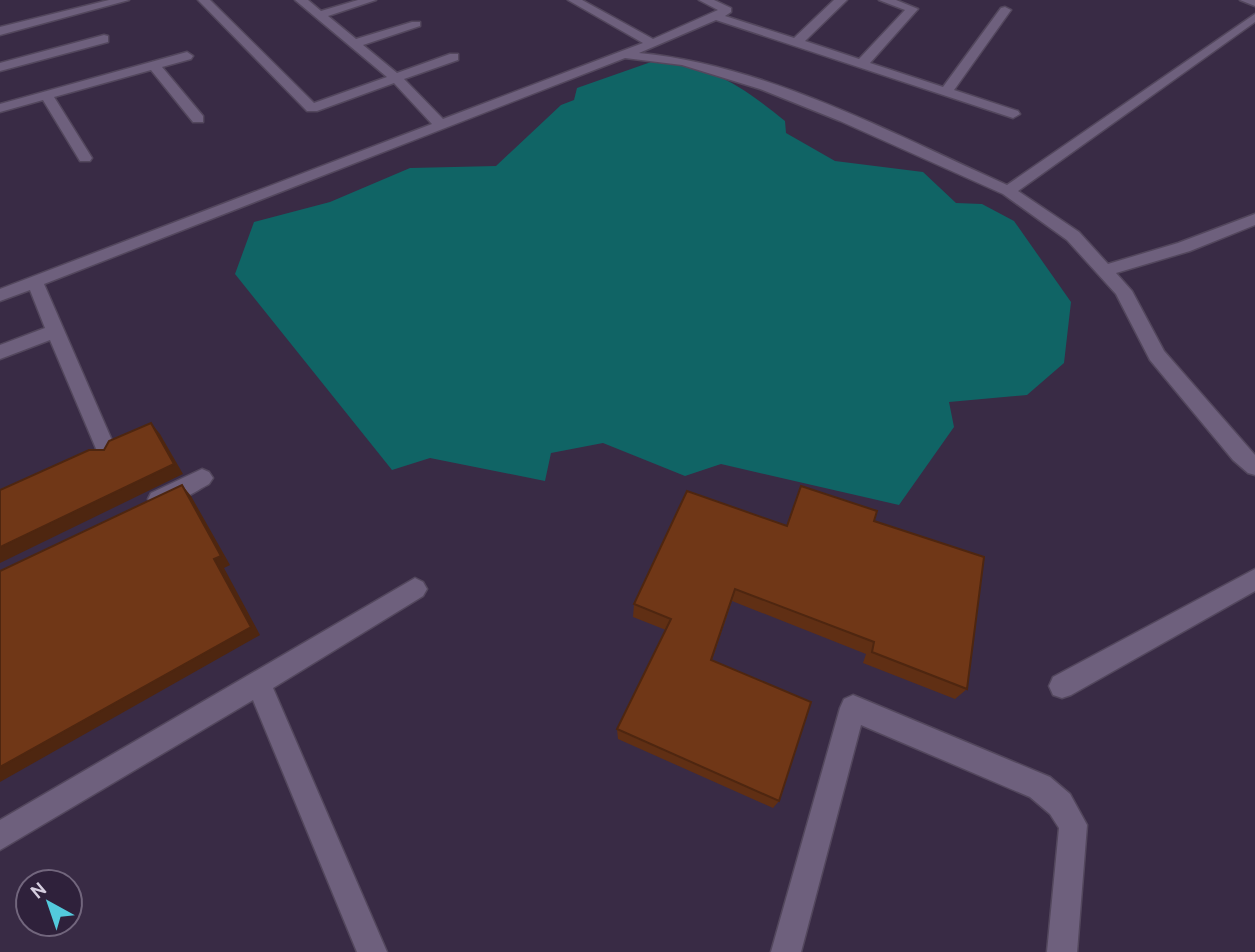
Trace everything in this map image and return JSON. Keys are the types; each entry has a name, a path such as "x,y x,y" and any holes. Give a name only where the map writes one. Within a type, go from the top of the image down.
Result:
{"street":[{"path":"0,31 123,0"},
{"path":"204,0 312,108 454,57"},
{"path":"301,0 397,79 442,125"},
{"path":"319,15 370,0"},
{"path":"574,0 653,44"},
{"path":"705,0 721,13 796,43 1013,114"},
{"path":"0,295 653,44 721,13 740,0"},
{"path":"796,43 841,0"},
{"path":"862,64 912,9 885,0"},
{"path":"1246,0 1255,3"},
{"path":"946,92 1005,10"},
{"path":"1008,191 1252,23"},
{"path":"354,44 416,24"},
{"path":"0,67 104,40"},
{"path":"0,108 187,56"},
{"path":"622,56 683,61 765,86 845,118 1008,191 1073,236 1123,291 1157,355 1240,454 1255,467"},
{"path":"154,65 198,119"},
{"path":"46,95 85,158"},
{"path":"1105,271 1184,247 1255,219"},
{"path":"35,282 107,452"},
{"path":"0,352 55,331"},
{"path":"142,507 202,478"},
{"path":"1062,686 1255,579"},
{"path":"0,836 415,589"},
{"path":"258,683 372,952"},
{"path":"786,952 853,708 1040,787 1060,804 1073,825 1062,952"}],"shaded area":[{"path":"651,62 691,67 724,79 785,121 786,133 835,161 923,172 956,203 982,204 1014,221 1071,302 1064,363 1027,395 949,402 954,427 899,505 721,464 685,476 603,443 551,453 545,481 430,458 392,470 235,274 254,222 330,202 410,168 496,166 561,105 574,100 577,88"}],"building":[{"path":"151,423 174,464 0,547 0,490 89,450 104,450 109,441"},
{"path":"182,485 221,556 214,559 251,627 0,767 0,571"},
{"path":"801,486 877,511 874,521 984,557 967,689 872,652 874,642 735,589 711,660 811,702 779,801 617,729 671,619 634,604 687,491 787,526"}]}
